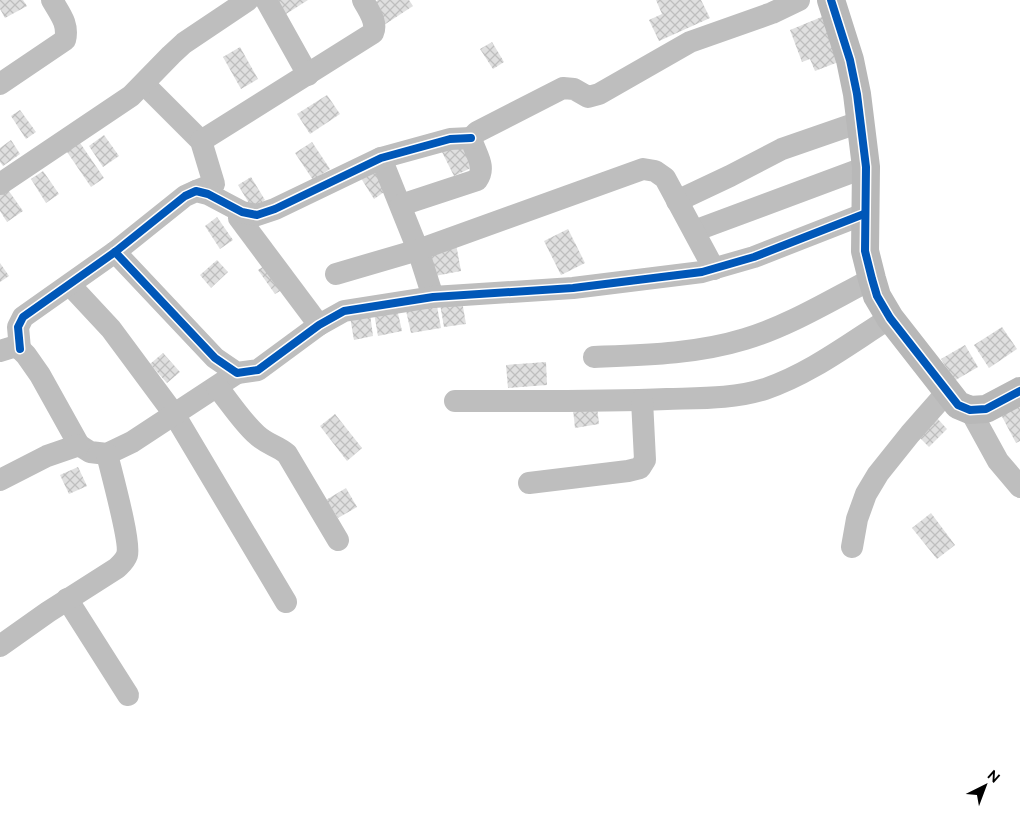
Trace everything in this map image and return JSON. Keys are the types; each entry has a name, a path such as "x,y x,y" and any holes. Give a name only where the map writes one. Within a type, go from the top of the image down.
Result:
{"street":[{"path":"0,84 65,40 67,31 63,18 52,0"},
{"path":"0,184 130,96 184,43 248,0"},
{"path":"266,0 308,75"},
{"path":"201,141 373,34 375,29 374,19 363,0"},
{"path":"196,191 208,194 242,212 257,215 381,158 450,139 471,138 477,132 563,88 574,89 588,97 599,94 690,42 772,13 798,0"},
{"path":"831,0 850,60 860,122 866,168 865,251 877,296 890,318 958,406 970,410 986,409 1020,391"},
{"path":"150,90 201,141 214,184 184,196 115,252 23,318 10,350 26,355 79,445 90,452 107,454 132,442 237,373 258,370 320,325 344,312 433,297 573,288 702,272 754,257 864,214"},
{"path":"677,201 782,149 860,122"},
{"path":"401,205 477,180 481,174 481,166 471,138"},
{"path":"381,158 418,250 433,297"},
{"path":"336,274 418,250 643,168 655,170 665,178 714,269"},
{"path":"694,231 866,168"},
{"path":"239,218 320,325"},
{"path":"115,252 215,358 237,373"},
{"path":"594,357 666,354 745,339 778,326 872,279"},
{"path":"70,284 111,329 174,414 286,602"},
{"path":"454,401 642,400 741,394 764,389 786,381 890,318"},
{"path":"217,386 257,435 279,447 287,454 338,540"},
{"path":"852,548 857,519 866,494 910,434 947,392"},
{"path":"529,483 640,468 645,460 642,400"},
{"path":"970,410 998,462 1020,486"},
{"path":"0,480 47,456 79,445"},
{"path":"0,646 67,599 117,568 128,554 127,539 107,454"},
{"path":"67,599 128,695"}],"building":[{"path":"0,0 23,0 27,6 5,18 0,9"},
{"path":"277,0 308,0 286,14"},
{"path":"378,0 409,0 413,6 384,25 371,4"},
{"path":"656,0 701,0 710,18 659,41 649,20 662,14"},
{"path":"824,16 841,61 815,71 810,59 802,62 790,30"},
{"path":"492,42 504,62 493,69 480,49"},
{"path":"240,47 258,79 241,89 223,57"},
{"path":"327,95 340,114 310,134 297,114"},
{"path":"20,110 36,132 26,139 11,116"},
{"path":"104,135 119,156 103,167 89,146"},
{"path":"76,137 104,178 91,187 63,146"},
{"path":"11,140 20,154 3,166 0,162 0,148"},
{"path":"312,142 330,169 313,180 295,153"},
{"path":"460,143 473,167 454,176 442,152"},
{"path":"374,165 390,188 374,199 359,175"},
{"path":"43,171 59,194 46,203 31,179"},
{"path":"251,177 265,200 252,208 238,185"},
{"path":"6,187 23,211 7,222 0,211 0,191"},
{"path":"217,217 233,240 220,249 205,226"},
{"path":"568,229 585,263 561,275 544,241"},
{"path":"456,244 461,271 435,276 429,249"},
{"path":"217,260 228,272 211,288 200,275"},
{"path":"270,262 287,287 275,294 258,270"},
{"path":"0,263 9,276 0,282"},
{"path":"436,301 441,328 411,333 405,306"},
{"path":"462,301 466,324 444,327 440,304"},
{"path":"397,309 402,331 378,336 374,313"},
{"path":"370,314 373,336 354,340 350,317"},
{"path":"1002,327 1017,349 989,368 974,345"},
{"path":"965,345 978,367 954,381 941,359"},
{"path":"163,353 180,372 167,383 150,364"},
{"path":"546,362 547,385 508,388 506,365"},
{"path":"1020,399 1020,441 1016,443 999,411"},
{"path":"597,406 599,424 575,428 573,409"},
{"path":"335,414 362,448 347,461 320,426"},
{"path":"935,416 947,429 929,447 916,434"},
{"path":"78,467 87,486 69,494 60,475"},
{"path":"346,488 357,507 338,518 326,500"},
{"path":"931,513 955,545 937,559 912,528"}],"cycle path":[{"path":"831,0 850,60 857,94 866,167 865,251 877,296 890,318 958,405 970,410 986,409 1020,391"},
{"path":"20,349 18,327 23,317 115,252 185,196 196,191 208,194 242,212 257,215 275,209 381,158 450,139 471,138"},
{"path":"115,252 215,358 237,373 258,370 319,325 344,311 433,297 573,288 702,272 754,257 864,214"}]}
